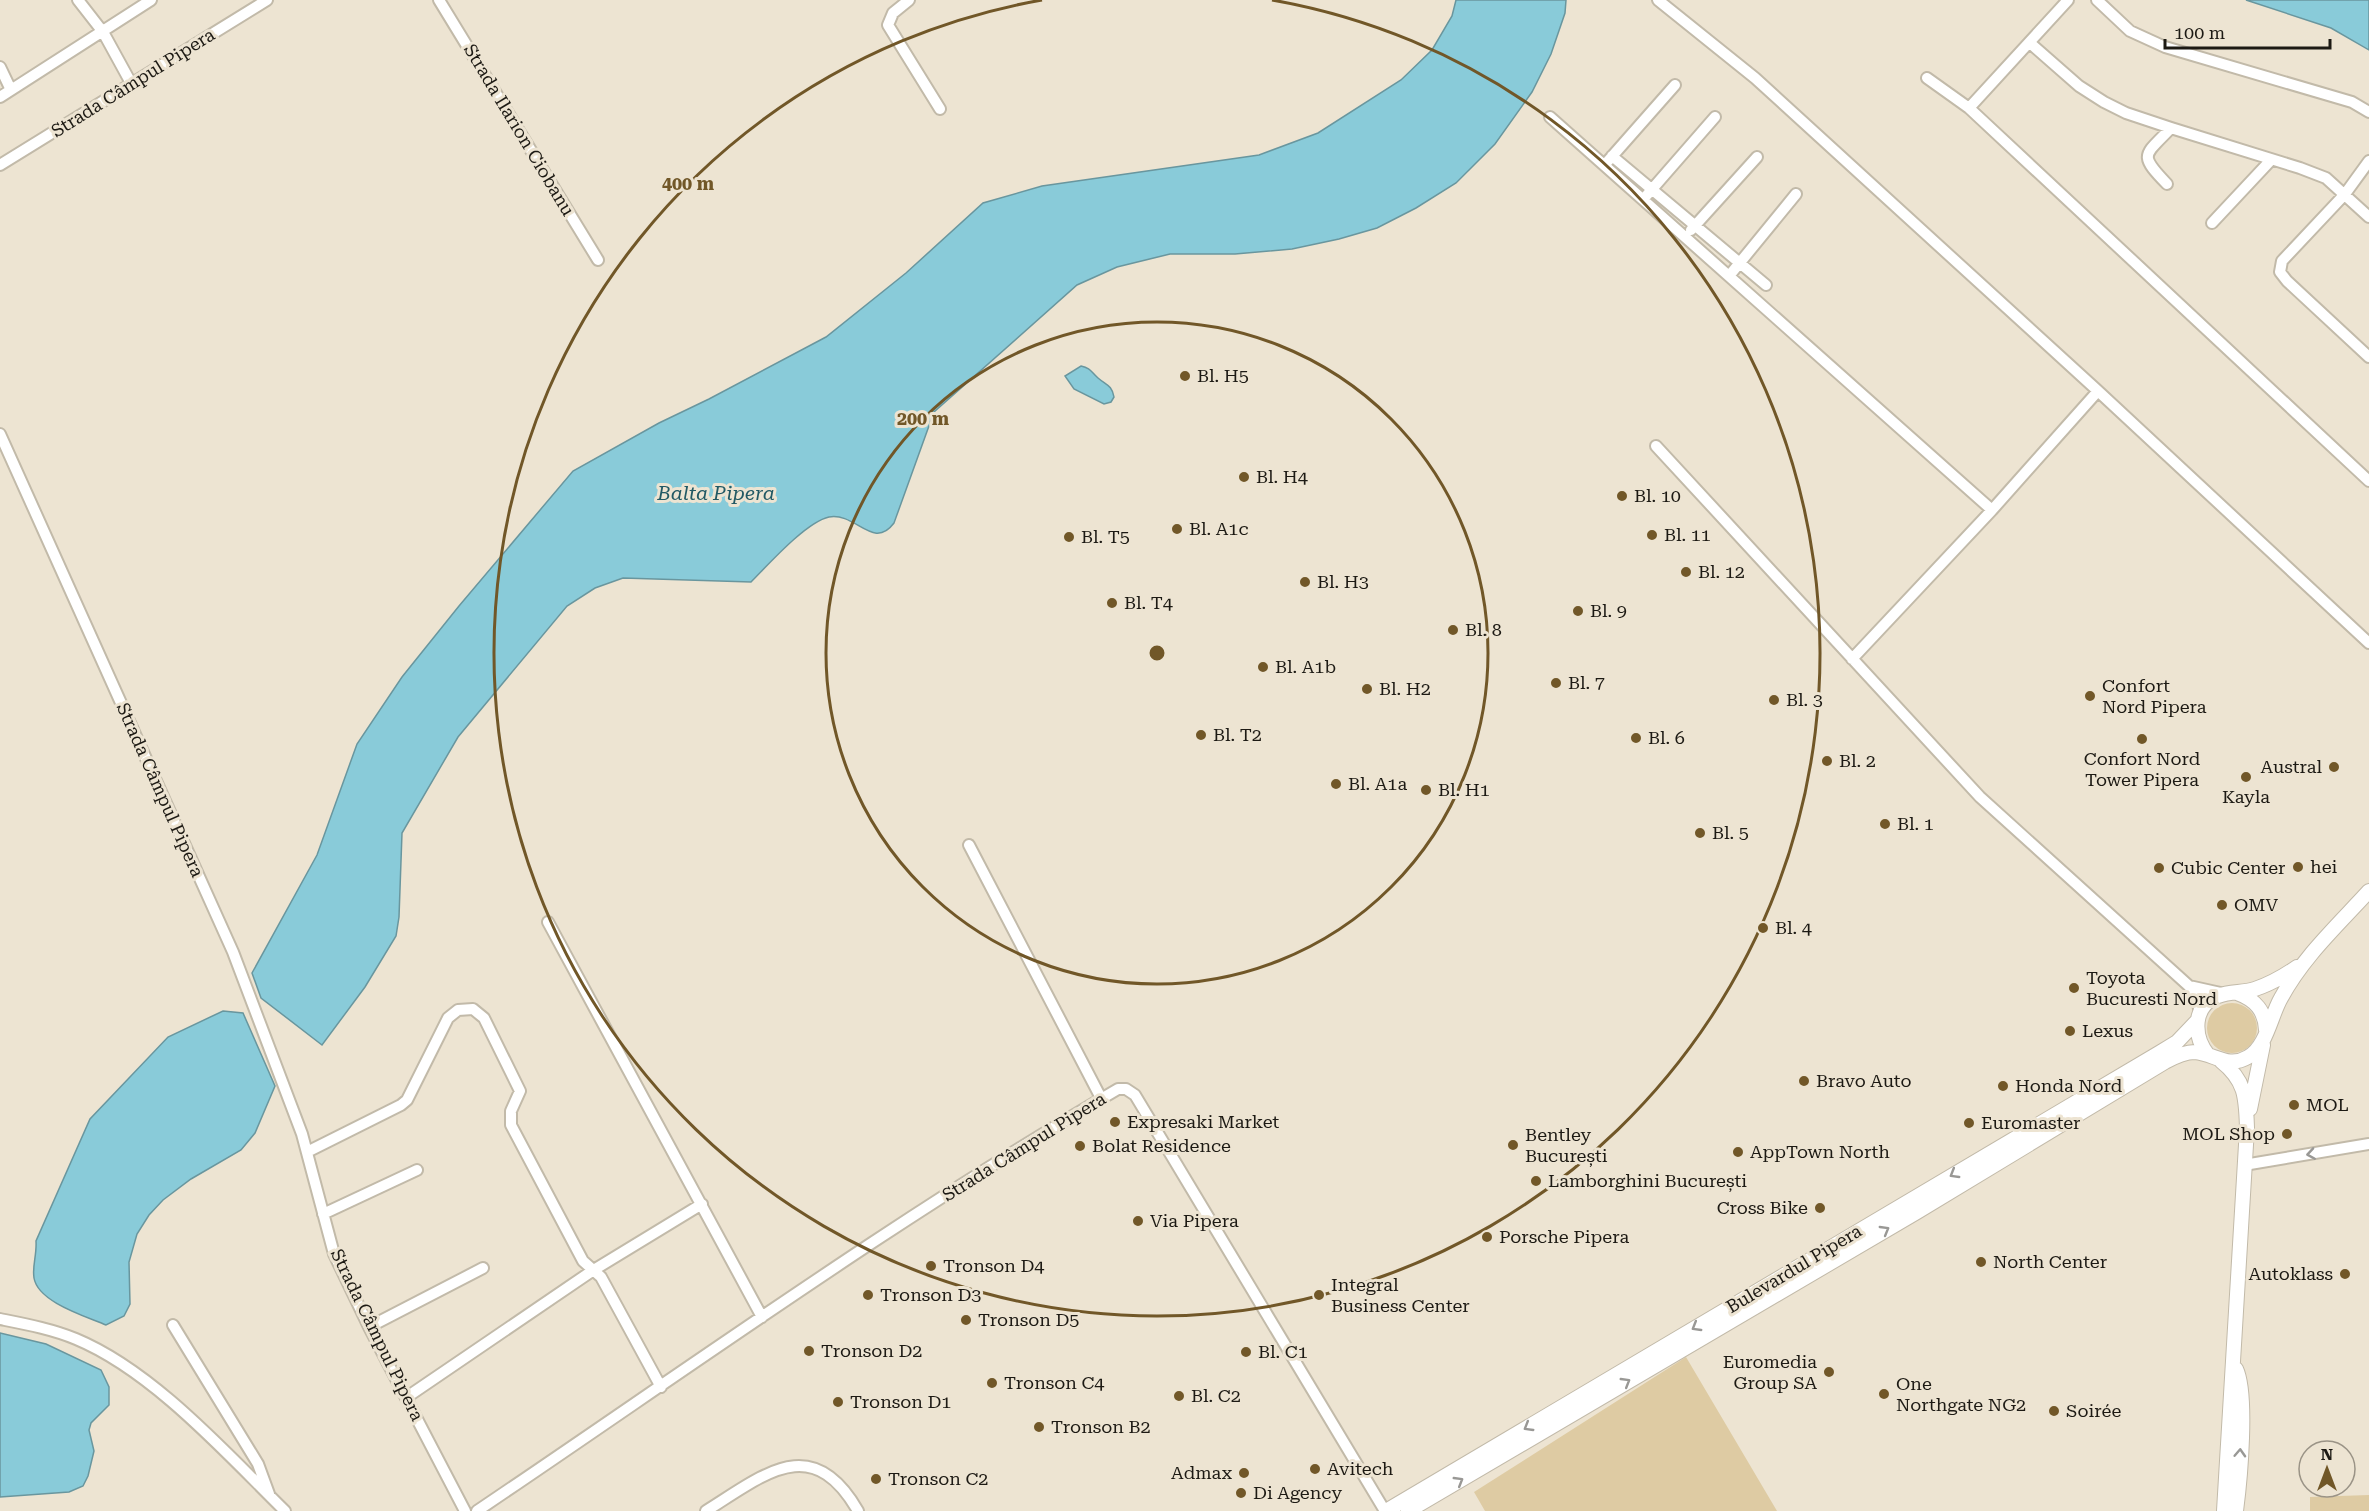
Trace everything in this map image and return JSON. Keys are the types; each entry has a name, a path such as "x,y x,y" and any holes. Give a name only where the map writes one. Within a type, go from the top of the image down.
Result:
{"main road":[{"name":"Bulevardul Pipera","path":"1408,1511 1917,1212 2165,1062 2178,1055 2191,1052 2232,1062 2251,1056 2265,1035 2280,999 2303,962 2369,891"},
{"name":"Bulevardul Pipera","path":"1385,1511 2177,1042 2199,1016 2206,1003 2275,980 2303,962"},
{"path":"2224,1511 2247,1128 2265,1035 2262,1011 2255,1003 2231,994"},
{"path":"2199,1016 2198,1038 2208,1055"},
{"path":"2221,1061 2232,1070 2244,1090 2247,1128"},
{"path":"2233,1365 2239,1375 2242,1400 2234,1511"},
{"path":"2225,1489 2234,1511"}],"street":[{"path":"78,0 103,32 131,83"},
{"path":"0,97 151,0"},
{"name":"Strada Câmpul Pipera","path":"0,165 267,0"},
{"name":"Strada Ilarion Ciobanu","path":"439,0 598,260"},
{"path":"909,0 893,13 888,26 940,109"},
{"path":"1658,0 1755,78 2098,391 2369,643"},
{"path":"1969,108 2068,0"},
{"path":"2097,0 2130,31 2156,43 2352,102 2369,112"},
{"path":"2030,43 2079,86 2104,102 2171,128 2326,178 2369,217"},
{"path":"0,67 11,90"},
{"path":"1927,78 1969,108 2369,481"},
{"path":"1604,165 1675,86"},
{"path":"1550,117 1992,510"},
{"path":"1643,200 1715,117"},
{"path":"2167,184 2146,159 2148,152 2171,128"},
{"path":"1612,156 1766,285"},
{"path":"1685,237 1757,156"},
{"path":"2212,223 2271,160"},
{"path":"2369,160 2345,194 2282,261 2280,272 2287,282 2369,357"},
{"path":"1729,276 1796,194"},
{"path":"1852,659 1992,510 2098,391"},
{"name":"Strada Câmpul Pipera","path":"0,434 233,952 291,1101 334,1254 369,1327 465,1511"},
{"path":"1656,446 1980,797 2189,986 2197,1001 2199,1016"},
{"path":"969,845 1101,1098"},
{"path":"548,922 762,1317"},
{"path":"2189,986 2231,994"},
{"path":"307,1152 407,1100 448,1018 458,1010 473,1010 484,1018 520,1091 511,1112 511,1125 583,1261 601,1277 661,1387"},
{"name":"Strada Câmpul Pipera","path":"477,1511 852,1254 1101,1098 1118,1089 1126,1089 1135,1095 1385,1511"},
{"path":"2244,1165 2369,1144"},
{"path":"323,1214 417,1170"},
{"path":"407,1397 592,1271 702,1204"},
{"path":"369,1327 483,1268"},
{"path":"0,1319 48,1330 77,1340 151,1384 285,1511"},
{"path":"173,1325 258,1464 270,1497"},
{"path":"706,1511 762,1476 782,1467 801,1465 816,1468 831,1476 844,1488 858,1511"}],"shaded area":[{"path":"2227,1003 2237,1003 2250,1010 2257,1023 2257,1033 2250,1046 2237,1053 2227,1053 2218,1049 2211,1042 2207,1033 2207,1023 2211,1014 2218,1007"},
{"path":"1686,1357 1777,1511 1485,1511 1474,1492"},
{"path":"2357,1495 2369,1495 2369,1511 2310,1511 2310,1499 2357,1499"}],"water":[{"name":"Balta Pipera","path":"1456,0 1566,0 1565,13 1551,54 1532,92 1495,144 1456,183 1416,208 1377,228 1339,239 1292,249 1235,254 1170,254 1117,267 1077,285 934,412 894,523 886,531 871,532 848,520 829,517 799,535 751,582 623,578 595,588 567,606 458,737 402,833 399,917 396,936 365,987 322,1045 261,998 252,973 317,855 357,744 402,677 573,471 659,423 826,337 906,273 983,203 1042,186 1259,155 1318,133 1401,80 1432,50 1452,16"},
{"path":"2246,0 2369,0 2369,50 2331,28"},
{"path":"1081,366 1089,369 1110,388 1114,397 1111,402 1104,404 1074,389 1065,376"},
{"path":"223,1011 243,1013 275,1086 255,1133 241,1150 191,1179 163,1200 149,1215 137,1234 129,1262 130,1304 124,1316 106,1325 75,1313 53,1301 37,1287 34,1278 36,1241 90,1119 168,1037"},
{"path":"0,1333 46,1344 101,1370 109,1387 109,1405 91,1423 89,1430 94,1451 83,1486 69,1492 0,1497"}],"place":[{"name":"Bl. H5","path":"1185,376"},
{"name":"Bl. H4","path":"1244,477"},
{"name":"Bl. 10","path":"1622,496"},
{"name":"Bl. A1c","path":"1177,529"},
{"name":"Bl. 11","path":"1652,535"},
{"name":"Bl. T5","path":"1069,537"},
{"name":"Bl. 12","path":"1686,572"},
{"name":"Bl. H3","path":"1305,582"},
{"name":"Bl. T4","path":"1112,603"},
{"name":"Bl. 9","path":"1578,611"},
{"name":"Bl. 8","path":"1453,630"},
{"name":"Bl. A1b","path":"1263,667"},
{"name":"Bl. 7","path":"1556,683"},
{"name":"Bl. H2","path":"1367,689"},
{"name":"Confort Nord Pipera","path":"2090,696"},
{"name":"Bl. 3","path":"1774,700"},
{"name":"Bl. T2","path":"1201,735"},
{"name":"Bl. 6","path":"1636,738"},
{"name":"Confort Nord Tower Pipera","path":"2142,739"},
{"name":"Bl. 2","path":"1827,761"},
{"name":"Austral","path":"2334,767"},
{"name":"Kayla","path":"2246,777"},
{"name":"Bl. A1a","path":"1336,784"},
{"name":"Bl. H1","path":"1426,790"},
{"name":"Bl. 1","path":"1885,824"},
{"name":"Bl. 5","path":"1700,833"},
{"name":"hei","path":"2298,867"},
{"name":"Cubic Center","path":"2159,868"},
{"name":"OMV","path":"2222,905"},
{"name":"Bl. 4","path":"1763,928"},
{"name":"Toyota Bucuresti Nord","path":"2074,988"},
{"name":"Lexus","path":"2070,1031"},
{"name":"Bravo Auto","path":"1804,1081"},
{"name":"Honda Nord","path":"2003,1086"},
{"name":"MOL","path":"2294,1105"},
{"name":"Expresaki Market","path":"1115,1122"},
{"name":"Euromaster","path":"1969,1123"},
{"name":"MOL Shop","path":"2287,1134"},
{"name":"Bentley București","path":"1513,1145"},
{"name":"Bolat Residence","path":"1080,1146"},
{"name":"AppTown North","path":"1738,1152"},
{"name":"Lamborghini București","path":"1536,1181"},
{"name":"Cross Bike","path":"1820,1208"},
{"name":"Via Pipera","path":"1138,1221"},
{"name":"Porsche Pipera","path":"1487,1237"},
{"name":"North Center","path":"1981,1262"},
{"name":"Tronson D4","path":"931,1266"},
{"name":"Autoklass","path":"2345,1274"},
{"name":"Tronson D3","path":"868,1295"},
{"name":"Integral Business Center","path":"1319,1295"},
{"name":"Tronson D5","path":"966,1320"},
{"name":"Tronson D2","path":"809,1351"},
{"name":"Bl. C1","path":"1246,1352"},
{"name":"Euromedia Group SA","path":"1829,1372"},
{"name":"Tronson C4","path":"992,1383"},
{"name":"One Northgate NG2","path":"1884,1394"},
{"name":"Bl. C2","path":"1179,1396"},
{"name":"Tronson D1","path":"838,1402"},
{"name":"Soirée","path":"2054,1411"},
{"name":"Tronson B2","path":"1039,1427"},
{"name":"Avitech","path":"1315,1469"},
{"name":"Admax","path":"1244,1473"},
{"name":"Tronson C2","path":"876,1479"},
{"name":"Di Agency","path":"1241,1493"}]}
